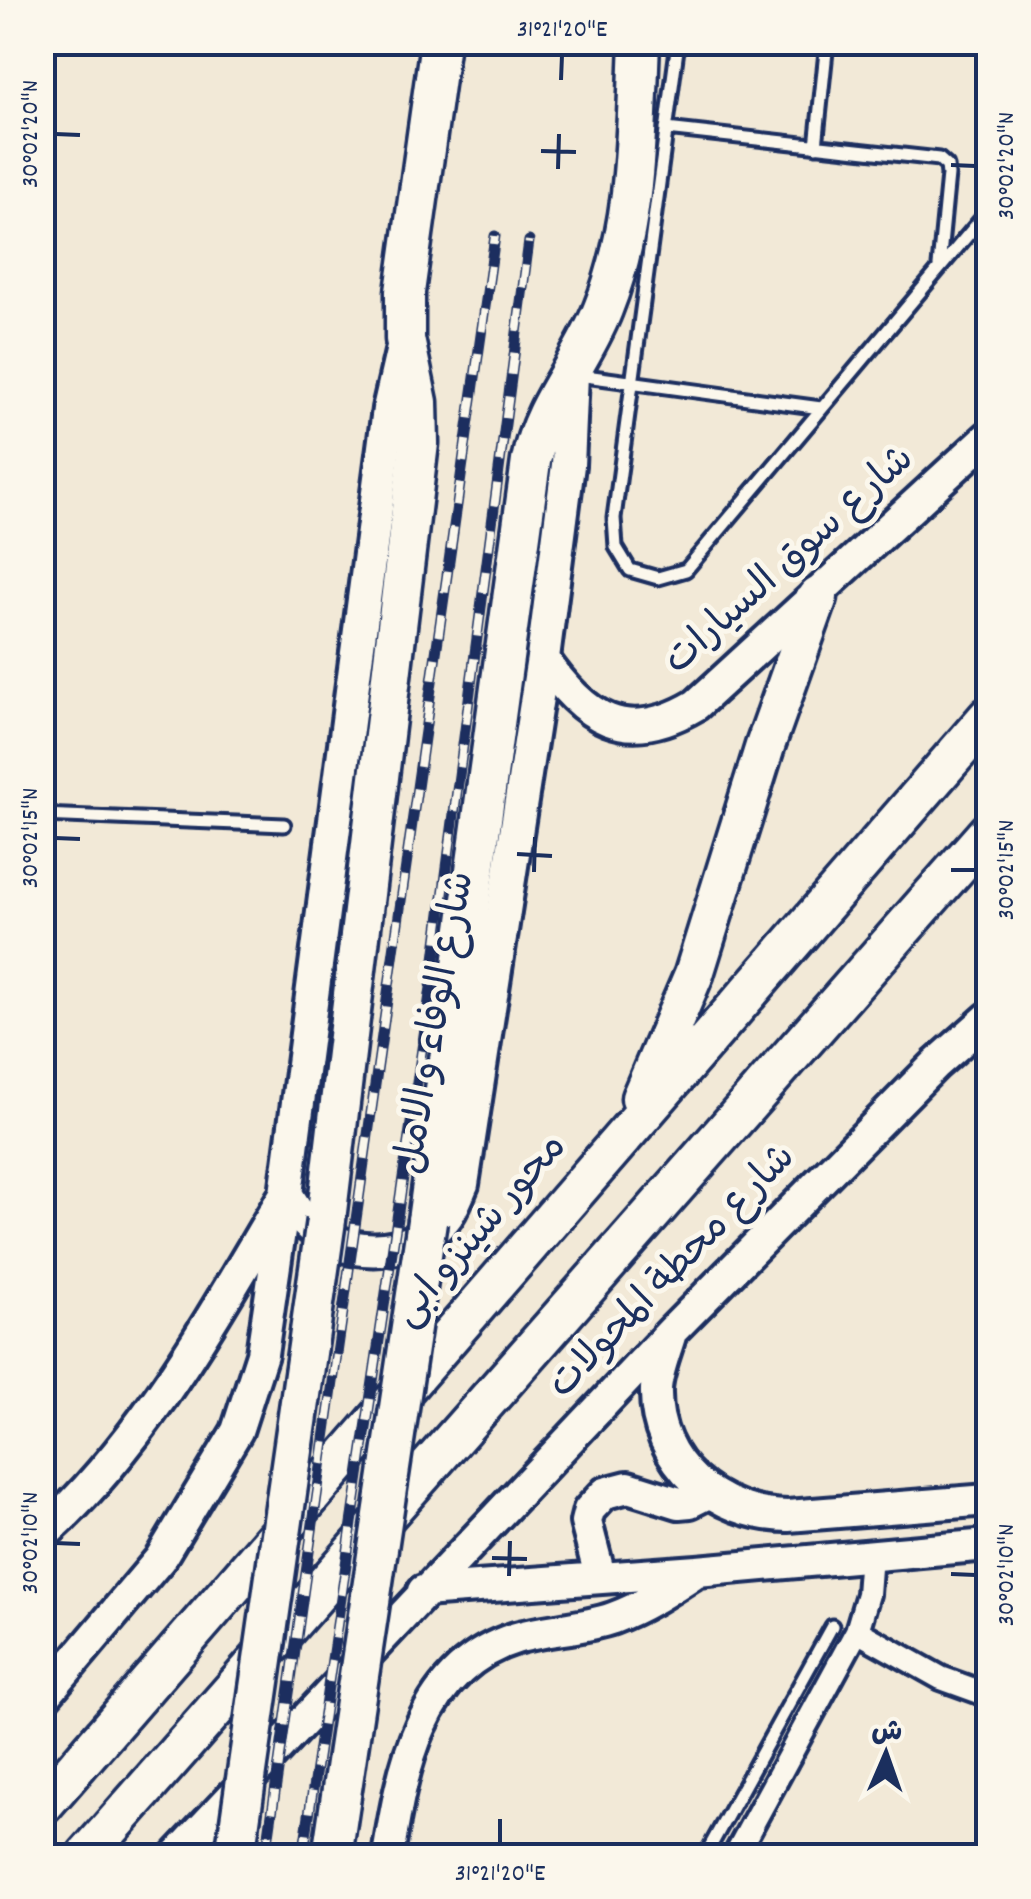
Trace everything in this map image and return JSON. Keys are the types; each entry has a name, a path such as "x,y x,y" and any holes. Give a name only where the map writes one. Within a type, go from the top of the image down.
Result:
{"main road":[{"path":"235,1856 326,1220 419,442 418,402 406,338 405,292 440,42"},
{"name":"شارع الوفاء و الامل","path":"286,1194 305,1222 337,1244 375,1251 413,1242 444,1218 462,1184 542,658 571,432 572,374 605,305 625,231 634,160 640,42"},
{"path":"42,1535 144,1422 182,1368 286,1194 392,392 406,338"},
{"path":"332,1856 427,1220 531,461 544,414 572,374"},
{"path":"617,1146 647,1088 694,974 818,596"},
{"name":"محور شينزو ابى","path":"42,1806 988,717"},
{"path":"86,1856 988,832"}],"street":[{"name":"شارع سوق السيارات","path":"542,658 566,692 600,717 620,723 660,722 696,705 988,437"},
{"name":"شارع محطة المحولات","path":"176,1856 671,1332 936,1064 988,1018"},
{"path":"42,1699 160,1559 238,1431 262,1354 286,1194"},
{"path":"671,1332 656,1383 660,1425 678,1463 708,1493 726,1504 766,1516 988,1500"},
{"path":"600,1576 586,1522 589,1510 605,1492 628,1487 679,1503 708,1493"},
{"path":"424,1591 988,1545"},
{"path":"736,1856 857,1631 868,1594 871,1555"},
{"path":"388,1856 404,1768 418,1725 443,1686 477,1655 516,1638 613,1618 657,1598 697,1571"},
{"path":"857,1631 941,1678 988,1695"}],"lane":[{"path":"678,42 614,518 616,547 630,570 658,578 686,570 988,211"},
{"path":"816,146 827,42"},
{"path":"666,129 939,160 947,166 939,266"},
{"path":"572,374 821,408"},
{"path":"42,815 284,826"},
{"path":"705,1856 832,1626"},
{"path":"772,1733 794,1748"}],"railway":[{"path":"266,1856 495,236"},
{"path":"303,1856 433,974 529,241"}]}
